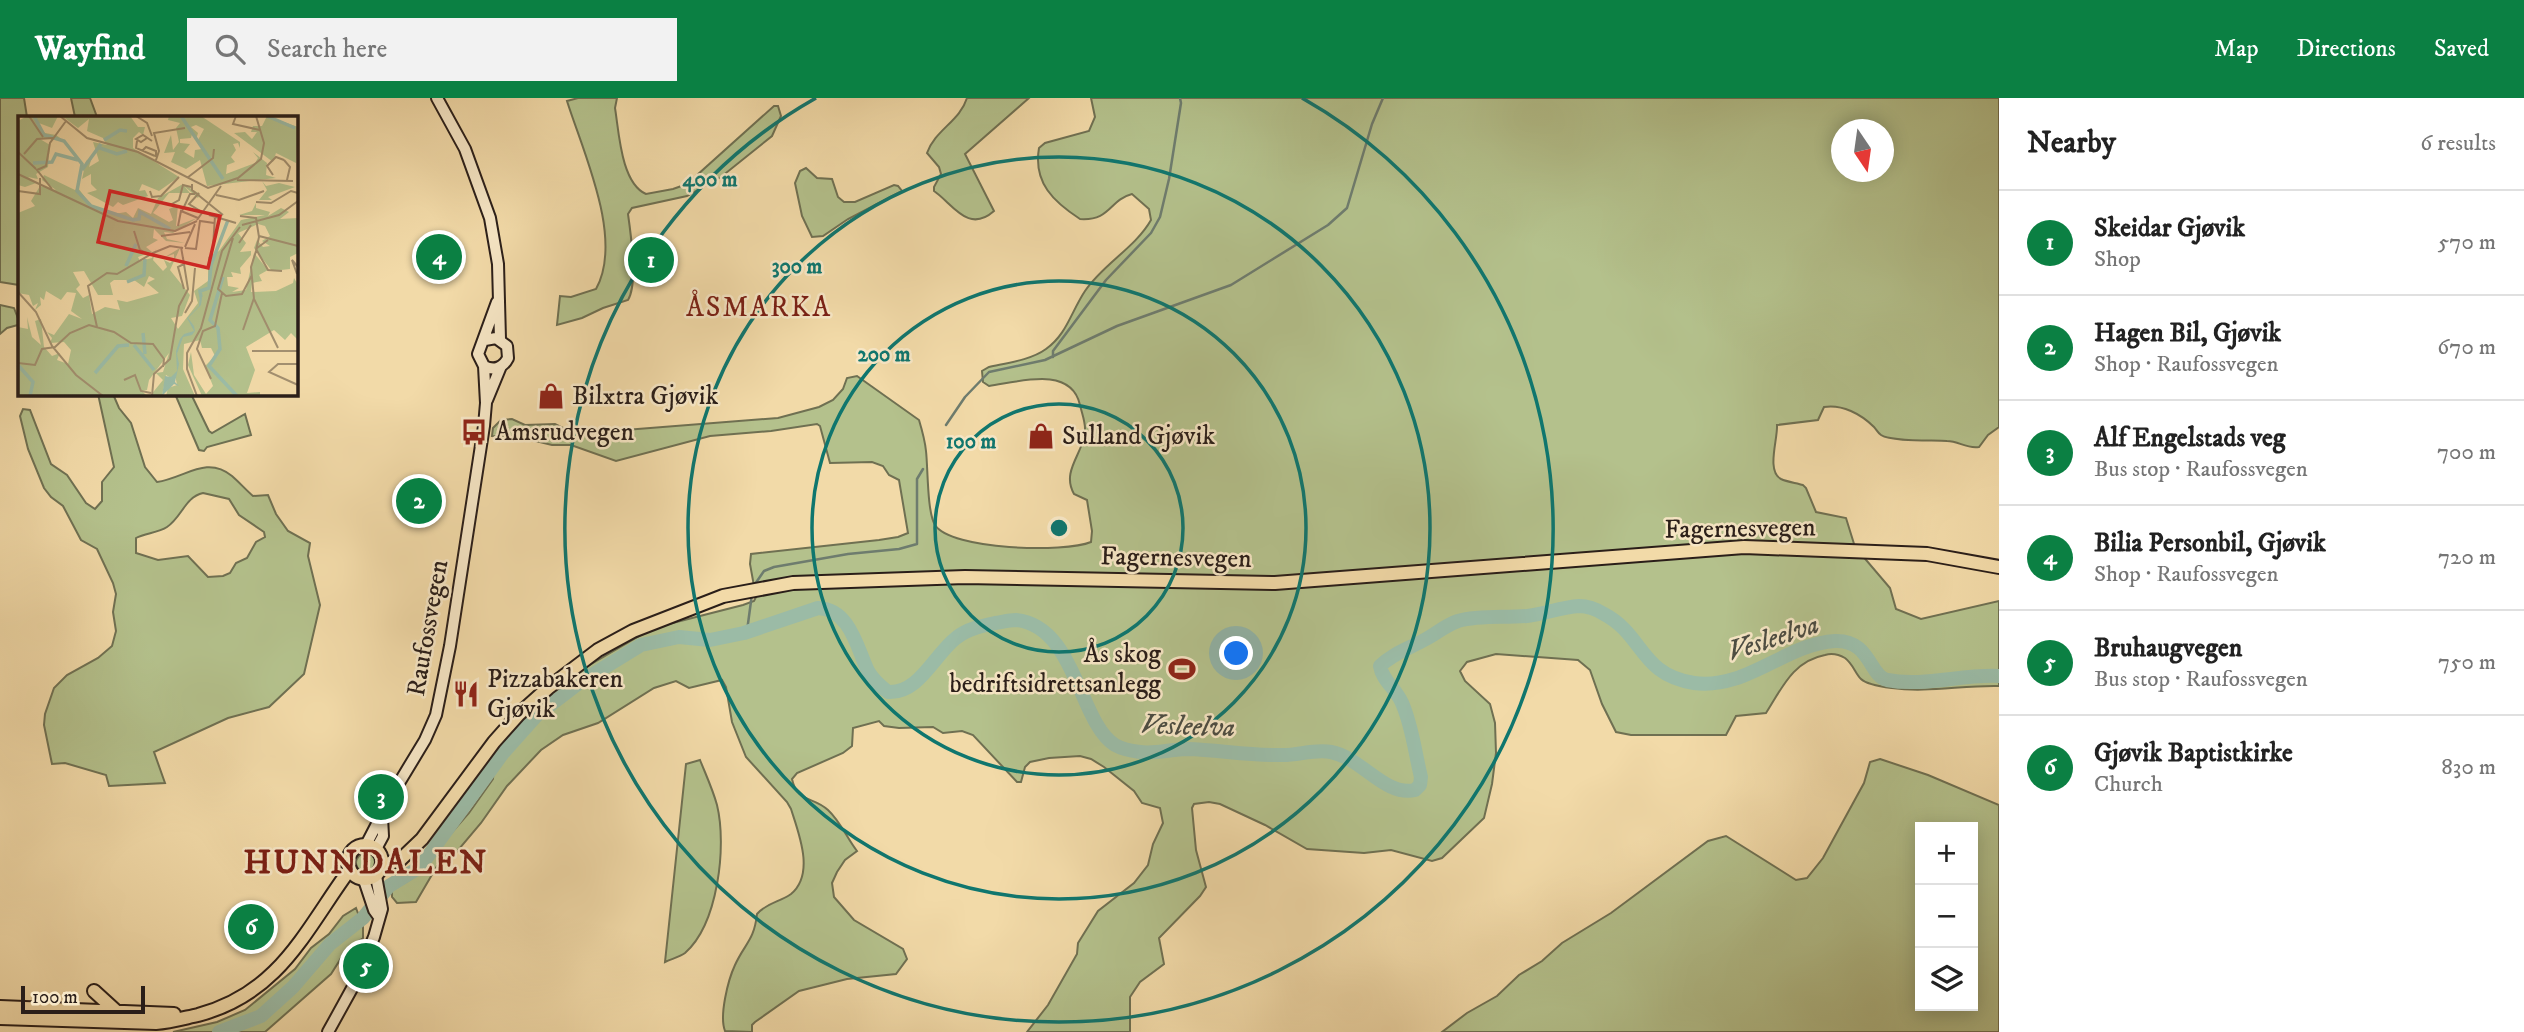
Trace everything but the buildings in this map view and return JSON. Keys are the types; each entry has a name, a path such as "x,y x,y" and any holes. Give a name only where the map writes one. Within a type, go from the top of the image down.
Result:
{"main road":[{"name":"Raufossvegen","path":"430,98 468,161 484,198 494,232 498,264 500,339 507,346 509,353 486,403"},
{"name":"Raufossvegen","path":"437,98 465,149 468,161"},
{"name":"Raufossvegen","path":"372,864 382,817 436,715 450,646 486,403 484,366 478,354 497,302"},
{"path":"485,340 500,339"},
{"path":"484,366 493,369 501,366"},
{"name":"Fagernesvegen","path":"333,896 372,864 395,862 422,839 494,742 519,714 548,688 598,650 633,631 723,596 793,583 965,576 1275,583 1744,547 1927,554 1999,567"},
{"path":"328,1032 369,954 379,917 374,910 372,864 358,847 351,853 348,862 350,869"},
{"path":"0,1018 144,1024 169,1022 234,1002 267,981 296,949 350,869 372,864"},
{"path":"94,990 117,1012"},
{"path":"0,1007 156,1015 202,1013"}],"green space":[{"path":"0,98 24,98 27,116 18,116 18,285 0,282"},
{"path":"71,98 90,98 97,116 75,116"},
{"path":"578,98 617,98 615,108 626,168 631,179 646,194 687,184 774,106 778,106 781,116 772,136 721,177 687,196 632,208 628,214 633,283 628,300 557,325 560,296 571,297 596,289 603,269 606,246 598,195 567,101"},
{"path":"967,98 1029,98 965,154 994,211 976,219 961,214 934,191 941,174 939,167 927,153 936,138 959,113"},
{"path":"1091,98 1999,98 1999,427 1988,435 1979,447 1951,441 1894,439 1881,435 1869,422 1851,411 1824,407 1818,420 1777,425 1773,462 1781,479 1806,488 1816,512 1846,518 1855,547 1890,588 1896,609 1921,619 1999,601 1999,686 1918,690 1880,686 1861,679 1845,658 1828,654 1814,658 1796,669 1766,713 1736,716 1726,735 1631,735 1616,732 1590,670 1578,660 1496,654 1467,662 1460,671 1465,681 1490,704 1495,723 1496,753 1484,818 1442,858 1432,861 1391,850 1364,853 1307,849 1220,804 1194,804 1192,808 1196,850 1206,887 1159,938 1164,964 1140,982 1130,997 1130,1032 1027,1032 1048,1005 1077,954 1078,943 1098,911 1134,883 1148,865 1153,844 1163,823 1160,808 1142,803 1134,791 1091,759 1080,756 1030,762 1025,767 1021,782 1017,782 973,735 962,731 943,733 933,727 884,726 879,721 853,728 852,746 843,753 797,773 792,779 794,787 802,796 832,814 857,851 845,860 837,872 832,883 834,897 854,920 903,949 907,959 896,974 847,979 799,991 755,1022 752,1032 725,1031 723,1016 727,989 735,965 751,936 757,914 791,894 798,886 804,865 801,842 791,809 746,757 732,722 726,687 722,680 689,688 676,681 654,688 598,723 563,735 541,750 507,786 454,855 440,861 416,902 397,903 392,897 392,890 411,879 469,813 493,779 495,750 512,729 554,690 581,670 653,628 754,601 756,597 750,564 751,554 879,540 908,533 899,480 889,475 883,466 872,462 830,463 820,426 817,424 710,436 616,461 571,445 552,445 519,437 492,436 493,428 501,420 512,419 525,425 555,424 565,429 587,433 778,418 819,407 833,400 843,389 847,378 857,376 919,420 926,447 932,519 945,533 962,540 1009,547 1058,547 1091,542 1087,500 1074,494 1070,478 1085,429 1075,393 1055,380 1028,380 989,386 983,382 982,371 1033,356 1053,343 1064,330 1092,281 1136,239 1151,220 1149,209 1132,194 1098,217 1080,219 1062,206 1048,190 1039,171 1039,148 1045,143 1089,131 1095,117"},
{"path":"806,168 817,178 832,179 838,197 844,202 855,202 894,185 902,191 848,219 823,236 812,237 802,216 795,183 800,171"},
{"path":"0,305 14,308 18,325 7,328 0,334"},
{"path":"98,396 114,396 131,423 145,467 157,482 204,468 222,470 253,496 268,495 276,514 288,531 310,543 308,556 320,605 304,674 269,707 228,718 154,752 165,783 109,786 106,775 65,763 52,764 44,725 54,688 67,675 98,658 112,646 116,631 113,612 116,594 97,549 81,540 63,506 44,488 28,449 20,416 23,409 30,410 51,464 67,475 86,503 95,509 102,501 102,482 114,467","holes":["203,493 229,499 239,515 264,532 265,537 256,542 247,558 236,563 230,573 223,576 208,577 188,556 158,560 136,553 136,538 167,527 197,495"]},
{"path":"176,396 192,396 212,433 245,414 251,435 207,447 204,451 199,450"},
{"path":"1880,759 1928,775 1999,805 1999,1032 1442,1032 1467,1013 1497,996 1519,975 1542,961 1562,943 1611,913 1708,841 1726,836 1796,880 1807,878 1823,858 1864,783 1870,762"},
{"path":"700,760 715,799 720,822 717,884 705,923 696,940 681,956 665,962 686,764"},
{"path":"366,853 373,856 376,863 373,870 366,873 359,870 356,863 359,856"},
{"path":"356,908 363,927 363,938 345,952 331,974 265,1032 173,1032 217,1022 245,1010 295,969 311,948 329,934 343,916"}],"waterway":[{"path":"1053,357 1053,351 1106,280 1151,233 1160,217 1169,179 1180,98"},
{"path":"946,425 965,397 989,372 1045,360 1117,326 1231,285 1328,225 1347,208 1372,124 1383,98"},
{"path":"755,584 764,571 774,567 917,544 917,479 923,469"},
{"path":"747,631 752,594"},
{"name":"Vesleelva","path":"219,1032 261,1016 293,987 330,944 363,918 389,886 420,867 503,753 536,716 579,683 641,645 679,637 710,640 744,633 818,608 829,610 845,622 870,674 888,692 909,687 948,645 965,632 985,625 1016,620 1036,626 1052,639 1064,656 1103,734 1115,745 1146,752 1188,749 1271,755 1331,752 1353,761 1383,783 1404,791 1415,790 1420,785 1421,777 1405,712 1399,698 1383,676 1380,666 1396,654 1449,625 1466,619 1527,616 1579,606 1589,607 1617,623 1663,672 1676,679 1694,683 1731,680 1799,650 1835,641 1856,646 1876,672 1887,680 1915,682 1999,676"}],"place":[{"name":"Bilia Personbil, Gjøvik","path":"439,257"},
{"name":"Skeidar Gjøvik","path":"651,260"},
{"name":"Bilxtra Gjøvik","path":"551,396"},
{"name":"Amsrudvegen","path":"474,432"},
{"name":"Sulland Gjøvik","path":"1041,436"},
{"name":"Hagen Bil, Gjøvik","path":"419,501"},
{"name":"Ås skog bedriftsidrettsanlegg","path":"1182,669"},
{"name":"Pizzabakeren Gjøvik","path":"466,694"},
{"name":"Alf Engelstads veg","path":"381,797"},
{"name":"Gjøvik Baptistkirke","path":"251,927"},
{"name":"Bruhaugvegen","path":"366,966"}],"district":[{"name":"ÅSMARKA","path":"759,307"},
{"name":"HUNNDALEN","path":"366,863"}]}
